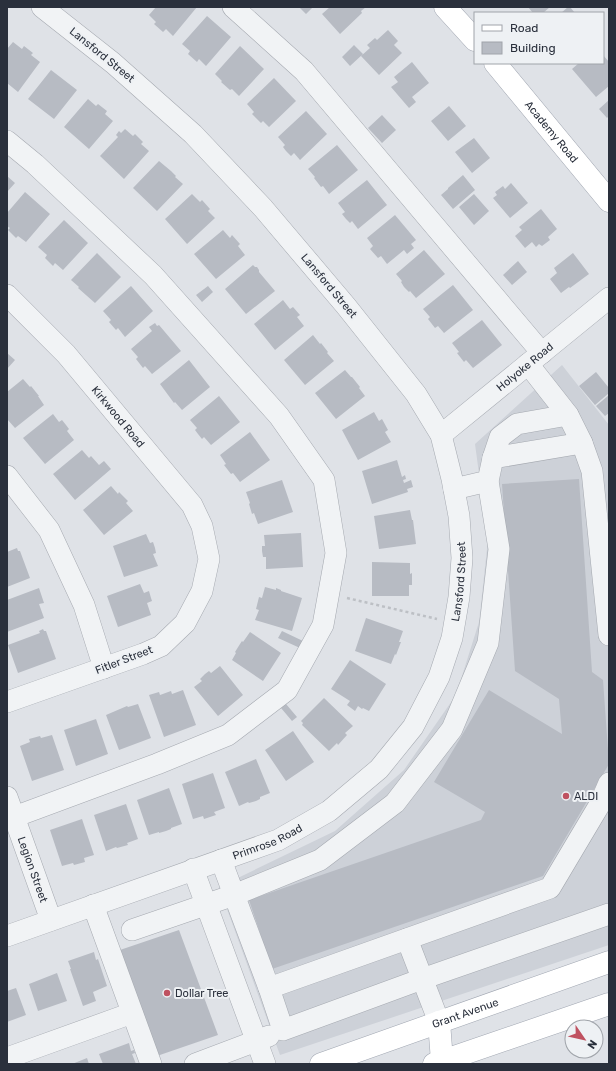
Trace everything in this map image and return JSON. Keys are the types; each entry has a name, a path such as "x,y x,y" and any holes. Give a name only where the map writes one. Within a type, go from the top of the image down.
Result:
{"main road":[{"path":"445,7 474,39"},
{"name":"Academy Road","path":"495,64 609,201"},
{"name":"Grant Avenue","path":"320,1064 609,962"},
{"path":"440,1022 440,1063 609,1004"}],"street":[{"name":"Lansford Street","path":"42,7 113,63 194,134 258,202 346,306 416,394 441,435 459,516 462,558 459,597 452,638 449,646"},
{"path":"233,7 304,71 535,358 568,415 582,443 592,471 609,634"},
{"path":"7,141 35,164 153,275 279,416 324,480 336,553 323,625 287,690 228,735 157,764 14,818"},
{"name":"Kirkwood Road","path":"7,295 66,354 192,505 202,526 208,553"},
{"name":"Holyoke Road","path":"441,435 609,298"},
{"path":"132,930 234,895 320,860 395,803 452,729 488,642 499,549 488,481 493,458 500,437 517,424 568,415"},
{"path":"493,458 582,443"},
{"path":"592,471 609,486"},
{"path":"7,476 49,530 84,604 104,668"},
{"path":"454,490 488,481"},
{"name":"Fitler Street","path":"7,702 143,654 161,646 185,623 202,591 209,559 208,553"},
{"name":"Primrose Road","path":"7,936 278,840 330,811 379,769 413,727 439,677 449,646"},
{"path":"269,988 550,888 600,804 609,783"},
{"name":"Legion Street","path":"7,797 51,920"},
{"path":"221,860 269,988 283,1030"},
{"path":"193,869 265,1064"},
{"path":"93,905 151,1064"},
{"path":"195,1064 422,978 609,914"},
{"path":"407,939 440,1022"},
{"path":"7,1058 132,1013"}],"path":[{"path":"329,594 455,623"}],"shaded area":[{"path":"562,365 609,425 609,945 280,1055 219,887 335,831 404,770 456,695 479,622 488,540 475,444"}],"building":[{"path":"156,7 197,7 173,36 166,29 163,32 154,24 156,22 149,15"},
{"path":"299,7 313,7 306,14"},
{"path":"330,7 366,7 361,11 362,13 340,34 322,14"},
{"path":"528,7 550,7 544,12 532,12"},
{"path":"570,7 574,12 562,12"},
{"path":"207,16 231,37 206,66 199,59 197,62 188,54 190,51 182,44"},
{"path":"388,30 398,41 394,45 402,53 379,75 361,56 370,48 367,45 375,38 377,40"},
{"path":"13,42 22,49 24,46 33,53 31,55 40,62 18,92 7,83 7,49"},
{"path":"354,45 363,54 350,66 342,57"},
{"path":"240,46 264,69 239,96 232,89 230,90 221,82 222,81 215,74"},
{"path":"604,56 609,62 609,86 596,97 572,69 578,64 604,64"},
{"path":"412,62 429,83 412,97 416,102 409,108 391,87 398,82 394,77"},
{"path":"51,70 77,90 54,119 28,99"},
{"path":"274,78 296,101 269,127 263,121 261,123 252,114 254,112 247,104"},
{"path":"88,99 96,106 98,104 107,111 105,114 113,121 89,149 64,127"},
{"path":"609,100 609,116 607,118 599,109"},
{"path":"449,106 466,126 448,141 431,121"},
{"path":"306,111 327,134 300,160 294,153 291,156 286,151 283,147 285,145 278,137"},
{"path":"382,115 396,130 382,143 368,128"},
{"path":"125,129 133,136 135,134 143,142 141,144 149,151 124,179 100,156 118,137 116,135 119,131 121,133"},
{"path":"474,138 490,158 472,173 455,152"},
{"path":"337,145 358,170 329,194 323,186 321,187 308,169"},
{"path":"159,161 183,184 157,211 133,188"},
{"path":"463,175 475,190 453,209 441,195"},
{"path":"7,176 15,183 7,192"},
{"path":"367,180 387,205 358,229 352,221 350,223 342,214 345,212 338,203"},
{"path":"511,183 528,203 510,218 493,198 497,195 495,192 503,186 505,189"},
{"path":"25,192 50,214 26,242 18,236 16,238 8,230 10,228 7,226 7,213"},
{"path":"192,194 200,202 202,200 210,209 208,211 215,218 187,244 165,219"},
{"path":"474,194 489,211 474,225 459,207"},
{"path":"541,209 557,229 548,237 550,240 542,246 539,244 536,247 532,242 525,248 515,236 522,230 519,227"},
{"path":"395,215 416,240 411,244 414,248 407,254 404,250 387,264 381,256 378,258 370,249 373,246 367,238"},
{"path":"64,220 88,243 63,270 55,263 53,266 45,258 47,255 38,247"},
{"path":"223,230 230,238 232,235 240,244 238,246 245,255 216,279 194,254"},
{"path":"424,250 445,274 416,298 404,287 401,282 402,281 396,274"},
{"path":"97,253 121,277 95,303 71,280"},
{"path":"573,253 589,274 561,293 550,279 557,273 554,268"},
{"path":"518,261 527,272 512,285 503,275"},
{"path":"253,265 257,267 259,272 275,291 246,314 225,289"},
{"path":"453,285 473,310 444,333 438,326 435,328 428,319 430,317 423,309"},
{"path":"131,286 153,311 125,337 118,328 116,330 109,322 111,320 103,311"},
{"path":"208,286 213,292 202,302 196,295"},
{"path":"283,300 290,309 293,307 300,315 297,317 304,326 275,350 254,324"},
{"path":"482,320 502,345 473,368 466,360 464,362 452,343"},
{"path":"155,323 157,326 159,325 181,351 152,374 145,366 143,368 136,359 138,357 131,349 152,331 149,327"},
{"path":"313,335 334,361 305,385 284,360"},
{"path":"7,353 15,360 7,369"},
{"path":"189,360 210,387 182,410 175,402 174,403 160,384"},
{"path":"345,370 360,387 359,388 365,396 336,419 315,393"},
{"path":"596,372 609,388 609,393 595,405 579,386"},
{"path":"23,379 30,387 31,386 44,405 15,428 7,419 7,392"},
{"path":"609,395 609,413 605,416 596,406"},
{"path":"219,396 240,422 211,445 204,437 202,439 195,430 197,428 190,420"},
{"path":"374,412 379,421 382,419 388,430 385,432 391,442 358,460 342,430"},
{"path":"53,414 59,422 62,420 69,429 67,431 74,440 45,464 23,438"},
{"path":"250,432 270,460 240,482 224,465 226,464 220,455"},
{"path":"82,450 89,458 91,456 99,465 104,461 111,469 75,500 53,474"},
{"path":"397,460 402,477 405,475 406,479 403,480 404,483 411,480 413,487 407,489 408,492 372,504 362,471"},
{"path":"579,479 592,672 603,680 609,764 543,876 272,969 249,900 481,820 485,812 434,782 489,690 562,734 559,699 515,671 502,484"},
{"path":"282,480 293,512 258,524 254,513 252,514 246,492"},
{"path":"111,486 118,494 119,492 128,501 126,503 133,511 104,535 83,510"},
{"path":"410,510 413,520 416,544 379,549 374,516"},
{"path":"301,533 303,567 266,569 266,557 263,557 262,551 262,546 265,546 264,535"},
{"path":"146,534 150,543 153,542 156,553 153,554 158,566 124,577 113,546"},
{"path":"17,548 18,551 20,551 30,578 7,587 7,552"},
{"path":"372,562 410,563 412,585 409,585 409,596 372,596"},
{"path":"140,584 144,593 149,591 152,601 147,603 151,615 118,627 107,596"},
{"path":"265,587 276,590 276,588 302,598 292,631 255,620 259,610 256,609 259,597 262,598"},
{"path":"39,588 44,603 39,604 44,618 7,632 7,600"},
{"path":"366,618 403,631 399,642 401,642 391,664 355,651"},
{"path":"43,629 46,631 56,659 18,673 8,645 40,633 39,631"},
{"path":"282,631 303,641 300,648 278,638"},
{"path":"250,632 281,653 263,681 232,660 240,644"},
{"path":"350,660 386,684 369,711 358,706 355,711 347,705 350,701 331,689"},
{"path":"220,666 243,695 218,716 194,687 202,681 200,679 205,674 209,671 211,673"},
{"path":"183,690 196,725 164,737 149,695 159,692 160,695 171,691 172,694"},
{"path":"324,698 353,726 345,733 347,735 338,745 337,743 329,751 302,725 303,723 301,721"},
{"path":"138,704 151,738 119,750 106,715 127,706"},
{"path":"286,704 297,717 292,721 281,708"},
{"path":"96,719 108,754 76,766 64,730"},
{"path":"293,731 314,762 286,781 265,750"},
{"path":"52,735 64,770 32,781 20,746 30,742 29,739"},
{"path":"256,759 270,793 260,797 260,799 256,801 248,802 239,806 225,772"},
{"path":"213,773 225,808 214,812 216,815 204,819 203,816 193,819 182,784"},
{"path":"169,788 182,824 166,831 149,835 137,800"},
{"path":"126,804 138,839 127,843 128,845 116,847 106,851 94,815"},
{"path":"82,819 94,855 84,858 85,862 62,866 50,830"},
{"name":"Dollar Tree","path":"179,930 218,1035 154,1057 117,951"},
{"path":"94,952 96,960 98,959 107,986 93,992 96,1001 83,1006 68,961"},
{"path":"57,973 67,1001 38,1011 29,984"},
{"path":"16,988 26,1015 7,1022 7,991"},
{"path":"129,1043 131,1051 134,1050 135,1053 132,1054 136,1064 103,1064 99,1054"},
{"path":"87,1058 89,1064 72,1064"}],"place":[{"name":"ALDI","path":"566,796"},
{"name":"Dollar Tree","path":"167,993"}]}
